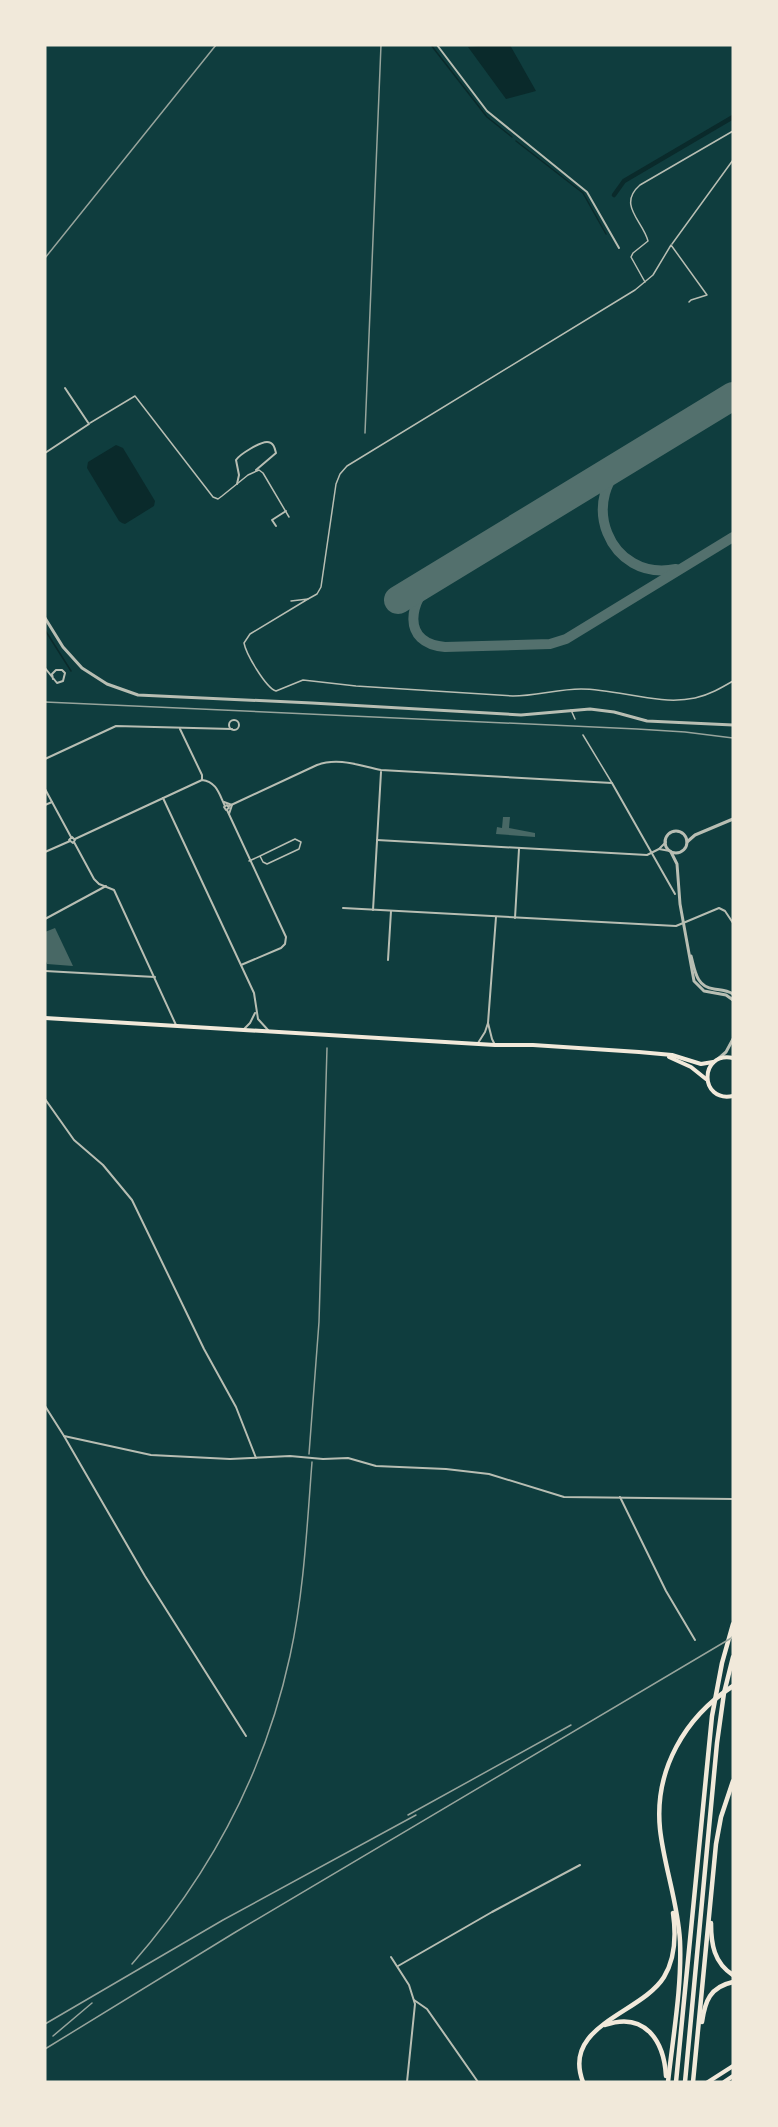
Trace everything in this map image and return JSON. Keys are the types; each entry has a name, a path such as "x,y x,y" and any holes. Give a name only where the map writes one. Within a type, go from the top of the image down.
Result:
{"highway":[{"path":"676,2082 703,1791 714,1704 733,1624"},
{"path":"685,2082 720,1718 733,1657"},
{"path":"667,2082 680,1956 677,1918 660,1828 662,1787 669,1762 693,1720 714,1699 733,1686"},
{"path":"693,2080 718,1833 733,1781"},
{"path":"583,2082 579,2064 581,2051 586,2041 600,2027 653,1991 668,1968 675,1934 668,1875"},
{"path":"712,1889 711,1943 718,1961 733,1975"},
{"path":"693,2080 705,2002 715,1990 733,1982"},
{"path":"600,2027 623,2021 642,2026 649,2031 662,2051 667,2082"}],"main road":[{"path":"45,1018 663,1054 701,1064 733,1058"},
{"path":"663,1054 691,1067 717,1094 726,1097 733,1096"},
{"path":"707,1082 709,1069 713,1062"},
{"path":"708,2082 733,2066"},
{"path":"724,2082 733,2076"}],"street":[{"path":"437,45 486,111 587,192 619,248"},
{"path":"45,453 89,424 65,388"},
{"path":"237,484 236,460 240,455 265,443 271,443 276,453 256,470"},
{"path":"276,526 272,520 286,512"},
{"path":"45,618 63,647 82,668 107,684 138,695 521,715 570,710 603,710 647,721 733,725"},
{"path":"45,669 62,670 65,677 59,683 45,669"},
{"path":"53,679 54,671"},
{"path":"45,759 116,726 232,729"},
{"path":"180,729 202,775 202,780"},
{"path":"228,808 323,763 353,763 381,770 612,783 675,894"},
{"path":"373,910 381,770"},
{"path":"45,852 202,780 210,782 216,787 228,808 249,861 286,937 285,944 281,948 241,965"},
{"path":"45,789 94,879 114,890 176,1025"},
{"path":"163,798 254,993 255,1010 260,1023 268,1030"},
{"path":"222,800 228,808"},
{"path":"45,806 52,802"},
{"path":"677,864 682,851 694,835 733,819"},
{"path":"694,835 672,832 667,836 666,842 677,864 679,895 693,976 697,985 706,992 726,995 733,1000"},
{"path":"682,832 687,843"},
{"path":"377,840 651,854 666,842"},
{"path":"514,918 519,848"},
{"path":"659,849 682,851"},
{"path":"45,919 106,886"},
{"path":"343,908 676,926 719,908 725,911 733,923"},
{"path":"388,960 391,910"},
{"path":"495,1045 489,1023 496,917"},
{"path":"688,944 697,978 702,984 708,988 733,994"},
{"path":"45,971 155,977"},
{"path":"244,1029 252,1020 255,1010"},
{"path":"477,1044 486,1032 489,1023"},
{"path":"718,1059 726,1052 733,1039"},
{"path":"45,1099 74,1140 103,1164 132,1200 204,1349 236,1407 256,1458"},
{"path":"45,1406 145,1576 246,1736"},
{"path":"64,1436 150,1455 230,1459 290,1456 348,1458 376,1466 468,1471 510,1479 564,1497 733,1499"},
{"path":"620,1497 666,1591 695,1640"},
{"path":"398,1966 580,1865"},
{"path":"392,1957 410,1985 414,2000 415,2014 407,2082"},
{"path":"414,2000 427,2009 478,2082"}],"lane":[{"path":"642,285 644,278 631,255 648,239 632,211 633,193 640,185 733,130"},
{"path":"733,160 671,245 655,271 642,285 347,466 340,474 336,484 321,587 317,594 250,634 245,640 246,651 267,685 272,690 279,691 296,681 303,680 356,686 513,696 532,696 576,689 601,690 672,700 703,696 733,681"},
{"path":"671,245 707,295 689,302"},
{"path":"89,424 135,396 213,497 218,499 256,470 263,473 289,517"},
{"path":"291,601 308,599"},
{"path":"570,710 575,719"},
{"path":"583,735 612,783"},
{"path":"249,861 294,839 301,842 299,849 267,864 260,856"}],"water":[{"path":"510,45 536,91 506,99 468,47"},
{"path":"116,445 123,448 155,501 154,506 125,524 119,521 87,468 88,462"}],"building":[{"path":"503,817 510,817 509,828 535,833 535,837 496,834 497,827 502,828"},
{"path":"55,928 73,966 47,964 45,932"}],"waterway":[{"path":"431,45 487,117 512,137"},
{"path":"614,195 624,181 733,117"},
{"path":"516,141 583,193 606,234"},
{"path":"45,630 71,671"}],"taxiway":[{"path":"720,404 733,402"},
{"path":"631,458 614,474 605,493 603,514 607,533 618,550 633,563 653,570 676,569"},
{"path":"435,577 419,597 413,619 415,629 421,638 431,644 445,647 550,644 566,639 733,537"}],"runway":[{"path":"398,600 733,396"}],"railway":[{"path":"45,258 216,45"},
{"path":"365,433 381,45"},
{"path":"45,702 637,729 733,738"},
{"path":"309,1454 319,1322 327,1048"},
{"path":"132,1964 160,1930 210,1858 250,1781 266,1740 290,1656 299,1608 312,1462"},
{"path":"45,2049 234,1933 733,1637"},
{"path":"408,1815 571,1725"},
{"path":"45,2024 223,1920 416,1815"},
{"path":"53,2036 92,2003"}]}
